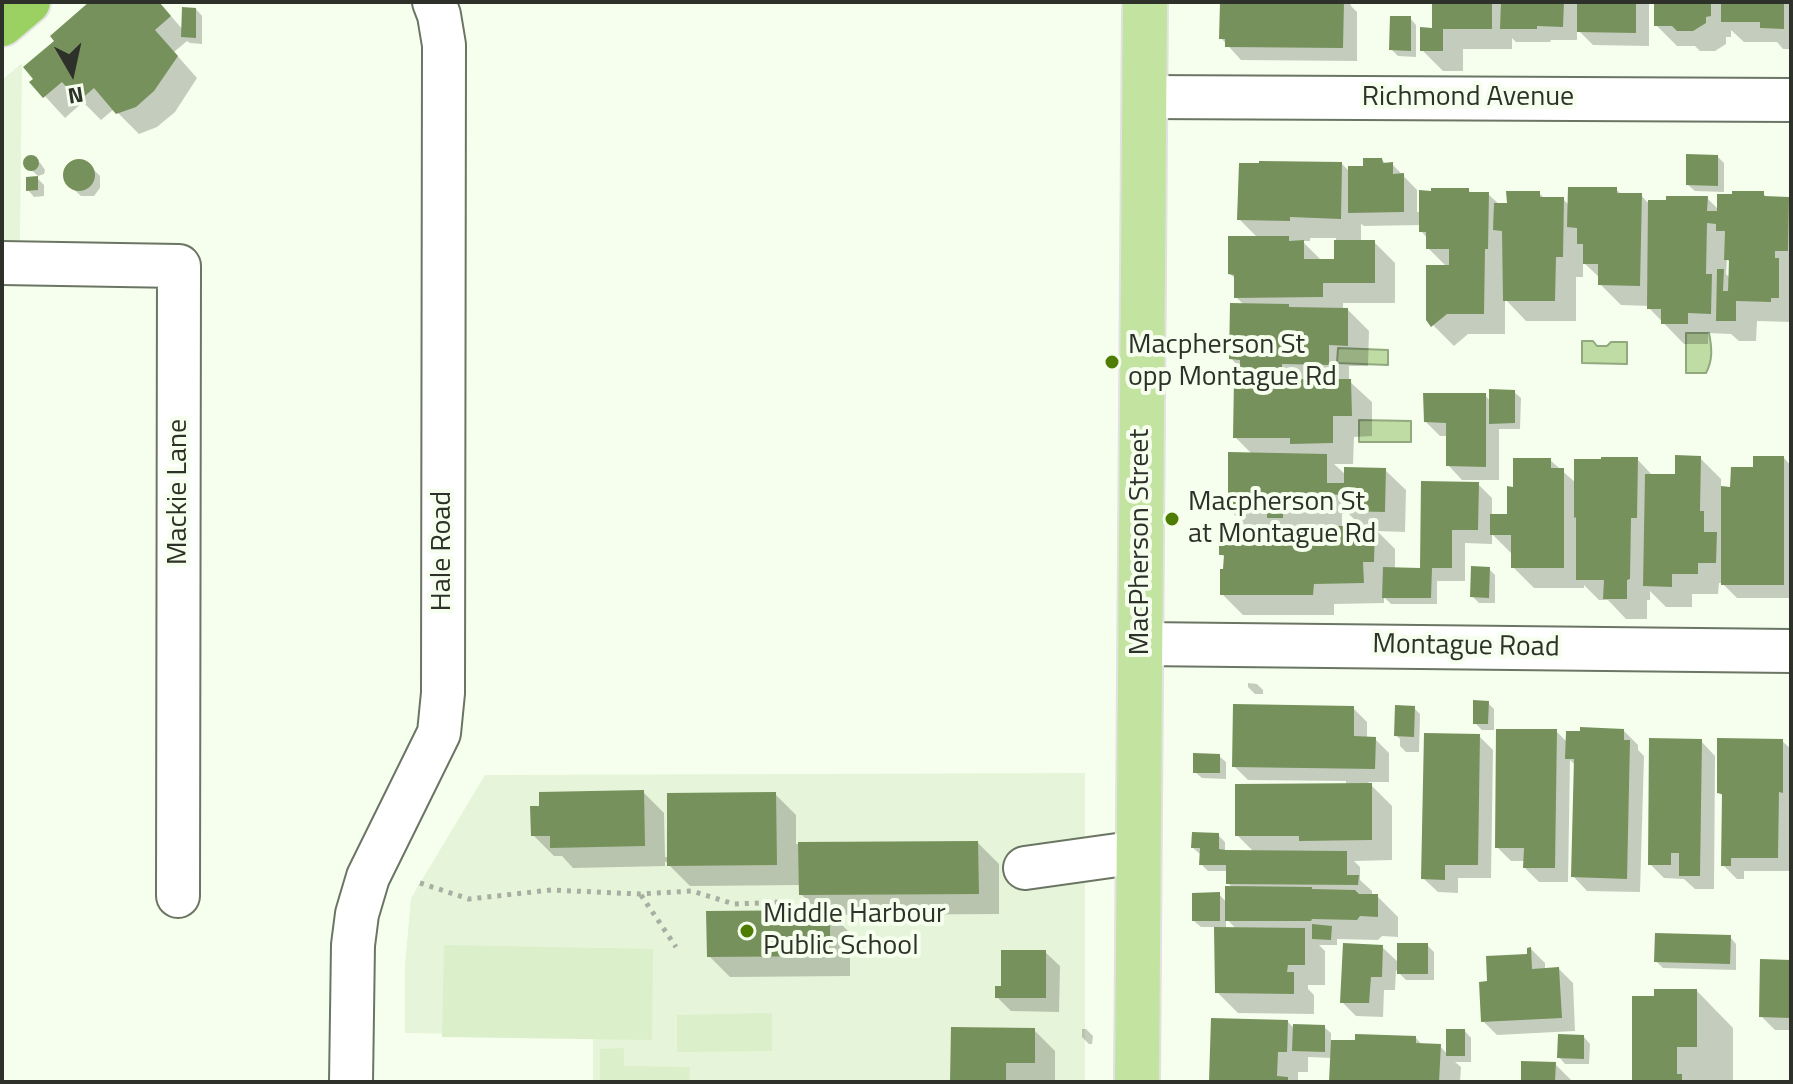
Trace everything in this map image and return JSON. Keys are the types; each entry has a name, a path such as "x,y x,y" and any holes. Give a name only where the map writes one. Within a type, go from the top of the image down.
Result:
{"highway":[{"path":"2,24 28,2"}],"main road":[{"name":"MacPherson Street","path":"1137,1082 1145,2"}],"street":[{"name":"Hale Road","path":"351,1082 353,945 357,914 368,877 439,733 443,693 444,45 434,2"},
{"name":"Richmond Avenue","path":"1145,97 1791,100"},
{"name":"Mackie Lane","path":"2,263 179,266 178,896"},
{"name":"Montague Road","path":"1141,644 1791,651"},
{"path":"1025,868 1139,852"}],"path":[{"path":"420,883 469,899 551,890 640,894 692,891 734,904 782,902"},
{"path":"640,894 676,947"}],"shaded area":[{"path":"22,63 20,243 2,243 2,80"},
{"path":"1686,333 1709,333 1711,354 1706,373 1686,373"},
{"path":"1582,341 1593,341 1597,346 1627,342 1627,364 1582,363"},
{"path":"1338,348 1388,350 1388,365 1337,363"},
{"path":"1359,420 1411,421 1411,442 1359,442"},
{"name":"Middle Harbour Public School","path":"1085,773 1085,1082 593,1082 593,1036 405,1033 405,965 411,898 485,775"},
{"path":"444,945 653,949 652,1040 442,1037"},
{"path":"772,1013 772,1051 677,1052 677,1015"},
{"path":"624,1048 624,1066 690,1067 689,1082 600,1082 600,1049"}],"building":[{"path":"89,2 159,2 171,16 155,30 178,56 154,91 136,107 116,114 94,88 79,101 62,82 43,98 29,82 33,79 23,67 54,41 50,36"},
{"path":"1220,2 1344,2 1343,48 1225,47 1225,39 1219,39"},
{"path":"1432,2 1492,2 1492,29 1443,29 1443,51 1420,51 1420,27 1432,28"},
{"path":"1501,2 1564,2 1563,27 1500,29"},
{"path":"1577,2 1636,2 1636,33 1577,32"},
{"path":"1654,2 1711,2 1711,16 1706,17 1706,23 1693,31 1654,26"},
{"path":"1721,2 1784,2 1784,29 1760,28 1760,22 1721,22"},
{"path":"182,7 196,8 196,38 181,37"},
{"path":"1390,16 1411,16 1411,51 1389,50"},
{"path":"1686,154 1718,155 1718,186 1686,185"},
{"path":"28,155 34,155 39,163 37,169 28,171 23,166 23,160"},
{"path":"1363,158 1382,158 1383,163 1393,162 1393,174 1404,173 1404,212 1348,213 1348,166 1363,166"},
{"path":"79,159 91,163 95,175 91,187 79,191 67,187 63,175 67,163"},
{"path":"1342,162 1341,219 1290,217 1290,221 1237,220 1239,163"},
{"path":"38,176 38,190 26,191 26,177"},
{"path":"1568,187 1617,187 1617,193 1642,193 1640,286 1598,285 1598,264 1583,264 1583,244 1577,244 1577,228 1567,227"},
{"path":"1431,188 1469,188 1469,192 1489,192 1484,314 1447,314 1431,327 1426,320 1426,265 1449,265 1449,249 1426,249 1426,232 1419,232 1419,190 1431,191"},
{"path":"1506,191 1540,191 1540,197 1564,197 1563,257 1556,257 1555,301 1503,301 1502,231 1493,230 1494,203 1507,203"},
{"path":"1732,191 1764,191 1764,196 1789,197 1788,251 1775,251 1775,258 1779,258 1779,298 1771,298 1771,302 1736,301 1736,321 1716,321 1717,269 1724,269 1723,291 1728,291 1729,260 1724,260 1725,231 1716,231 1716,224 1707,223 1706,274 1712,274 1711,314 1688,313 1688,324 1661,324 1661,309 1647,309 1648,200 1666,200 1666,196 1708,196 1707,211 1717,211 1717,194 1732,194"},
{"path":"1228,236 1289,236 1289,241 1304,240 1304,259 1334,259 1334,240 1375,240 1375,283 1323,283 1323,297 1234,298 1234,275 1228,274"},
{"path":"1230,303 1348,308 1348,346 1329,345 1329,365 1282,364 1282,370 1266,370 1266,374 1240,373 1240,360 1229,359"},
{"path":"1234,379 1351,379 1352,416 1333,416 1333,443 1290,444 1290,438 1233,438"},
{"path":"1489,389 1515,390 1515,423 1489,424"},
{"path":"1423,393 1486,393 1486,467 1446,466 1446,423 1424,422"},
{"path":"1228,452 1327,454 1327,483 1344,483 1344,467 1386,468 1385,512 1343,511 1344,495 1322,494 1322,511 1283,511 1283,518 1267,518 1267,512 1228,511"},
{"path":"1675,455 1701,456 1700,511 1704,511 1704,532 1717,532 1716,563 1698,563 1698,574 1672,574 1672,587 1643,586 1645,474 1675,474"},
{"path":"1753,456 1784,456 1784,585 1721,585 1721,486 1730,487 1731,467 1753,467"},
{"path":"1638,457 1637,518 1631,518 1627,599 1603,599 1604,580 1576,580 1574,459"},
{"path":"1513,458 1551,458 1551,468 1564,468 1564,568 1511,568 1511,535 1490,535 1490,514 1507,514 1507,486 1513,487"},
{"path":"1421,481 1479,482 1478,530 1452,530 1452,568 1432,568 1431,598 1382,598 1383,567 1420,568"},
{"path":"1316,526 1375,526 1374,562 1363,562 1364,583 1314,584 1313,595 1220,595 1220,569 1223,569 1224,555 1219,555 1219,528 1293,528 1292,532 1316,532"},
{"path":"1471,566 1490,567 1489,598 1470,597"},
{"path":"1473,700 1489,701 1488,724 1473,724"},
{"path":"1233,704 1354,706 1354,736 1376,737 1375,769 1232,767"},
{"path":"1395,705 1415,706 1414,737 1394,736"},
{"path":"1580,727 1624,729 1624,740 1630,740 1627,879 1571,877 1574,759 1565,759 1566,731 1580,731"},
{"path":"1496,729 1557,729 1555,868 1523,868 1524,848 1495,848"},
{"path":"1424,733 1480,734 1478,865 1445,865 1445,880 1421,879"},
{"path":"1649,738 1702,739 1700,876 1679,876 1679,853 1671,853 1671,865 1648,865"},
{"path":"1717,738 1783,739 1778,858 1731,858 1731,866 1721,866 1722,794 1717,793"},
{"path":"1193,753 1220,754 1220,773 1193,773"},
{"path":"1372,783 1372,840 1299,841 1299,836 1235,836 1235,784"},
{"path":"644,790 645,846 550,848 550,836 531,836 530,806 539,806 539,792"},
{"path":"776,792 777,865 667,866 667,793"},
{"path":"1192,832 1219,833 1219,849 1226,850 1347,851 1347,875 1359,875 1358,885 1226,884 1226,865 1199,865 1200,848 1191,848"},
{"path":"978,841 979,894 799,895 798,842"},
{"path":"1225,886 1312,887 1378,894 1378,917 1360,916 1357,920 1225,921"},
{"path":"1220,892 1220,921 1192,921 1192,893"},
{"path":"830,910 830,956 707,957 706,911"},
{"path":"1312,924 1332,926 1331,940 1312,939"},
{"path":"1214,927 1305,928 1305,965 1288,965 1287,972 1294,972 1294,994 1215,993"},
{"path":"1655,933 1731,935 1730,964 1654,962"},
{"path":"1343,943 1383,945 1382,977 1371,977 1369,1003 1340,1003"},
{"path":"1397,943 1428,943 1428,974 1397,974"},
{"path":"1531,947 1532,969 1559,967 1562,1018 1481,1022 1479,982 1487,981 1486,956 1527,954 1527,948"},
{"path":"1001,950 1046,950 1046,998 995,998 995,986 1001,986"},
{"path":"1760,959 1791,960 1791,1018 1759,1017"},
{"path":"1654,989 1697,989 1697,1047 1677,1047 1677,1074 1682,1074 1682,1082 1632,1082 1632,996 1654,996"},
{"path":"1211,1018 1288,1020 1287,1052 1278,1052 1277,1076 1288,1077 1288,1082 1209,1082"},
{"path":"1293,1024 1325,1025 1325,1052 1292,1051"},
{"path":"951,1027 1035,1028 1035,1063 1006,1063 1006,1082 950,1082"},
{"path":"1446,1029 1465,1029 1465,1056 1446,1056"},
{"path":"1355,1034 1416,1036 1416,1043 1441,1044 1439,1082 1329,1082 1331,1040 1355,1040"},
{"path":"1558,1034 1584,1035 1584,1059 1557,1058"},
{"path":"1521,1061 1556,1062 1555,1082 1521,1082"}],"place":[{"name":"Macpherson St opp Montague Rd","path":"1112,362"},
{"name":"Macpherson St at Montague Rd","path":"1172,519"},
{"name":"Middle Harbour Public School","path":"747,931"}]}
